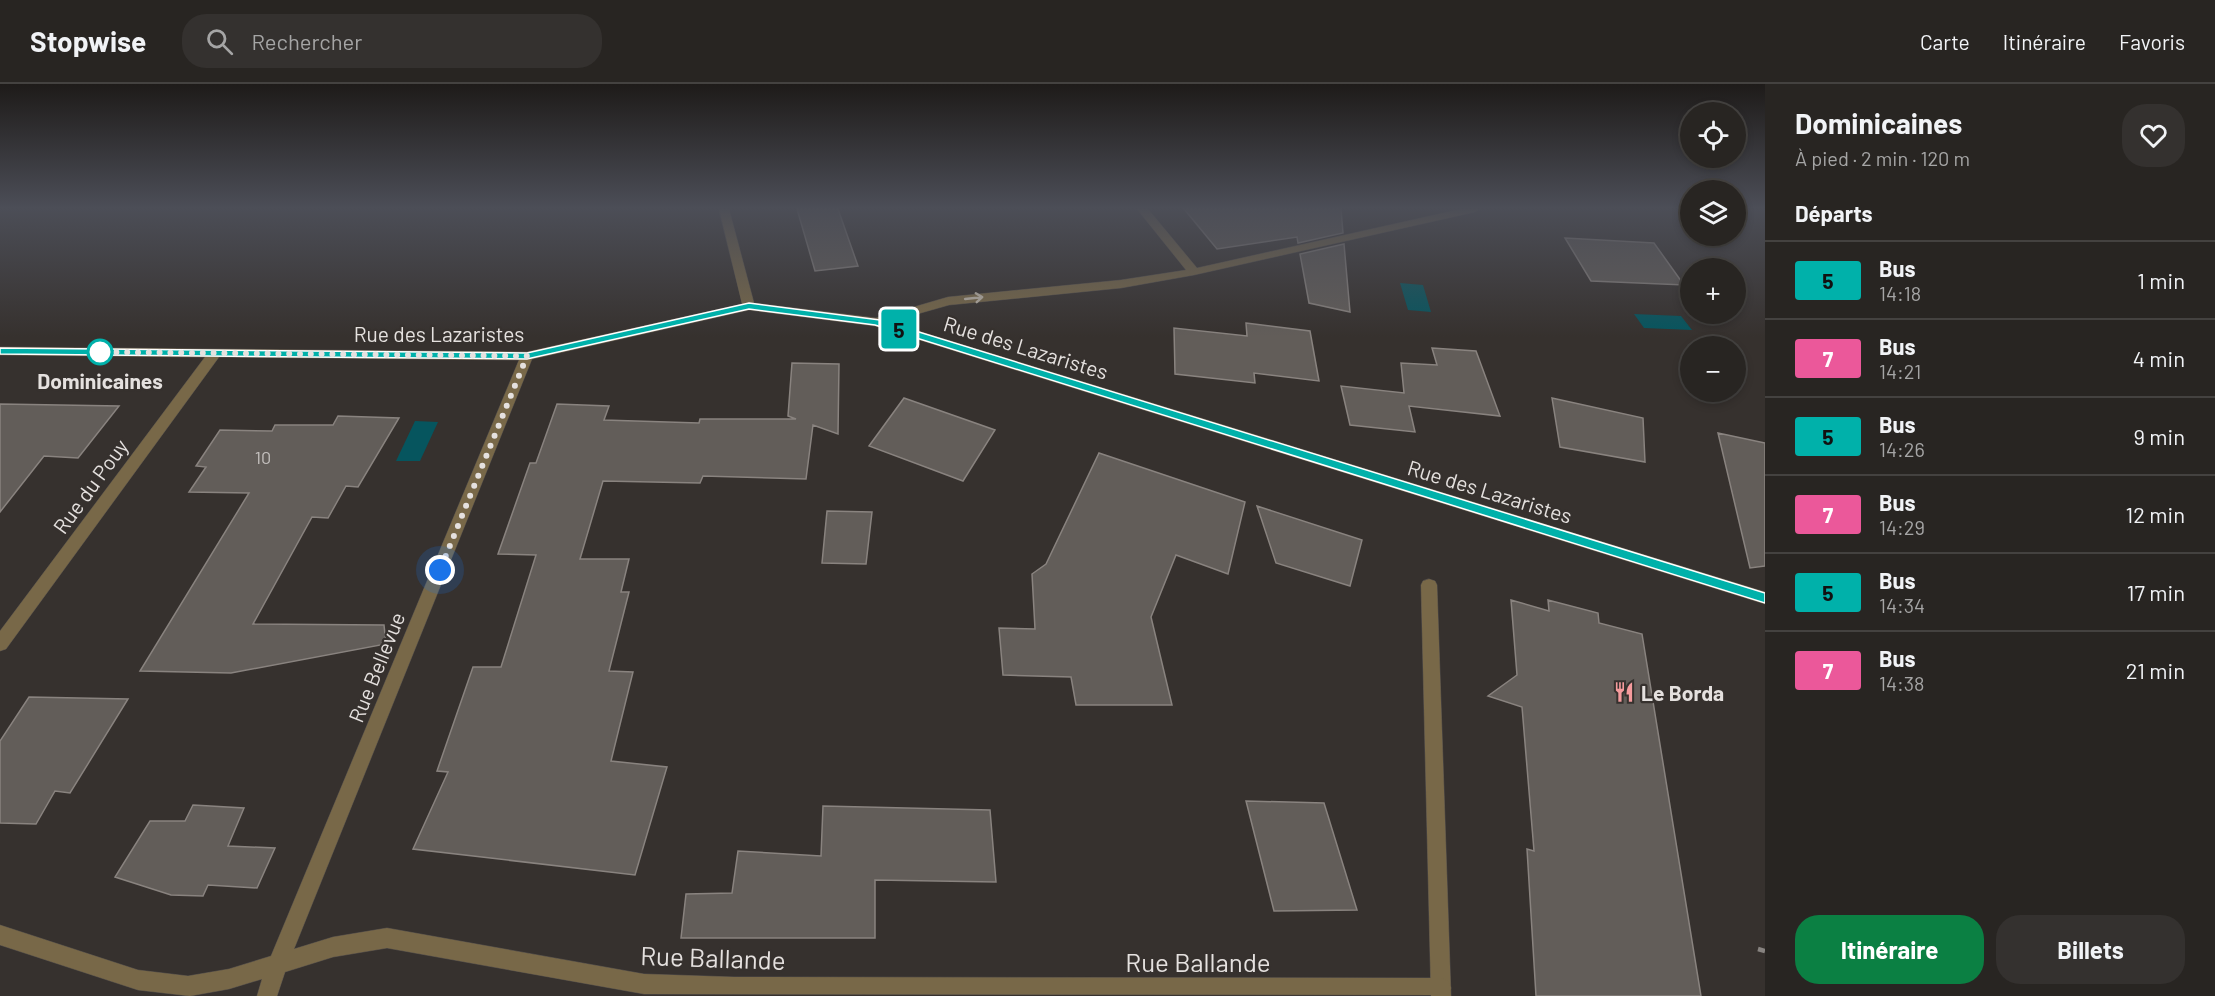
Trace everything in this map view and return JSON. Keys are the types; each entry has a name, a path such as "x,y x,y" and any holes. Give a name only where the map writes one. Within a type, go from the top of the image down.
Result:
{"street":[{"path":"735,252 749,306"},
{"path":"1177,252 1194,272"},
{"path":"876,322 948,301 1121,284 1194,272 1285,252"},
{"name":"Rue des Lazaristes","path":"0,351 527,356 749,306 876,322 1765,598"},
{"name":"Rue du Pouy","path":"0,644 215,353"},
{"name":"Rue Bellevue","path":"267,996 277,965 527,356"},
{"path":"1429,585 1441,992"},
{"name":"Rue Ballande","path":"0,935 138,980 188,986 230,979 333,947 387,939 644,984 734,987 1441,992"}],"path":[{"path":"1758,949 1765,951"}],"water":[{"path":"1400,283 1423,285 1431,312 1408,310"},
{"path":"1634,314 1680,316 1680,324 1687,324 1692,330 1644,328"},
{"path":"415,421 438,422 420,461 396,461"}],"building":[{"path":"809,252 853,252 858,266 815,271"},
{"path":"1311,252 1345,252 1350,312 1309,303 1300,254"},
{"path":"1573,252 1660,252 1680,279 1680,285 1591,281"},
{"path":"1246,323 1310,331 1319,381 1254,373 1255,383 1175,374 1174,328 1247,336"},
{"path":"1432,348 1476,351 1500,416 1409,406 1415,432 1350,425 1341,386 1404,393 1401,363 1437,365"},
{"path":"792,363 839,364 838,434 813,425 806,479 703,476 700,483 603,481 580,559 629,559 621,592 629,592 609,671 633,672 611,761 667,767 635,875 413,849 448,772 437,771 473,667 501,667 536,555 498,554 530,463 536,463 557,404 609,406 604,420 699,423 700,419 796,419 788,416"},
{"path":"904,398 995,430 963,481 869,446"},
{"path":"1552,398 1643,418 1645,462 1560,447"},
{"path":"0,404 119,406 78,458 44,456 0,512"},
{"path":"338,416 399,418 358,487 346,486 328,518 312,517 253,624 384,625 386,644 231,673 140,671 249,493 189,492 206,467 196,466 220,430 272,431 275,425 333,425"},
{"path":"1718,433 1765,443 1765,566 1750,568"},
{"path":"1099,453 1245,502 1228,574 1176,555 1151,617 1172,705 1076,705 1071,677 1003,675 999,628 1035,629 1032,574 1046,564"},
{"path":"1257,506 1362,540 1350,586 1276,563"},
{"path":"827,511 872,512 866,564 822,563"},
{"path":"1511,600 1549,611 1548,600 1598,613 1599,623 1642,634 1701,996 1536,996 1527,849 1534,851 1522,707 1488,696 1517,675"},
{"path":"29,697 128,699 70,793 55,791 36,824 0,823 0,741"},
{"path":"1246,801 1324,803 1357,910 1274,911"},
{"path":"193,805 244,808 228,846 275,848 257,888 208,885 203,896 171,895 115,877 150,821 185,821"},
{"path":"823,806 990,810 996,882 875,880 875,938 681,938 686,894 732,893 738,851 821,856"}],"bus line":[{"name":"5","path":"0,351 527,356 749,306 876,322 1765,598"}],"place":[{"name":"Dominicaines","path":"100,352"},
{"name":"Le Borda","path":"1624,692"}],"route":[{"path":"100,352 92,352 527,356 440,570"}]}
